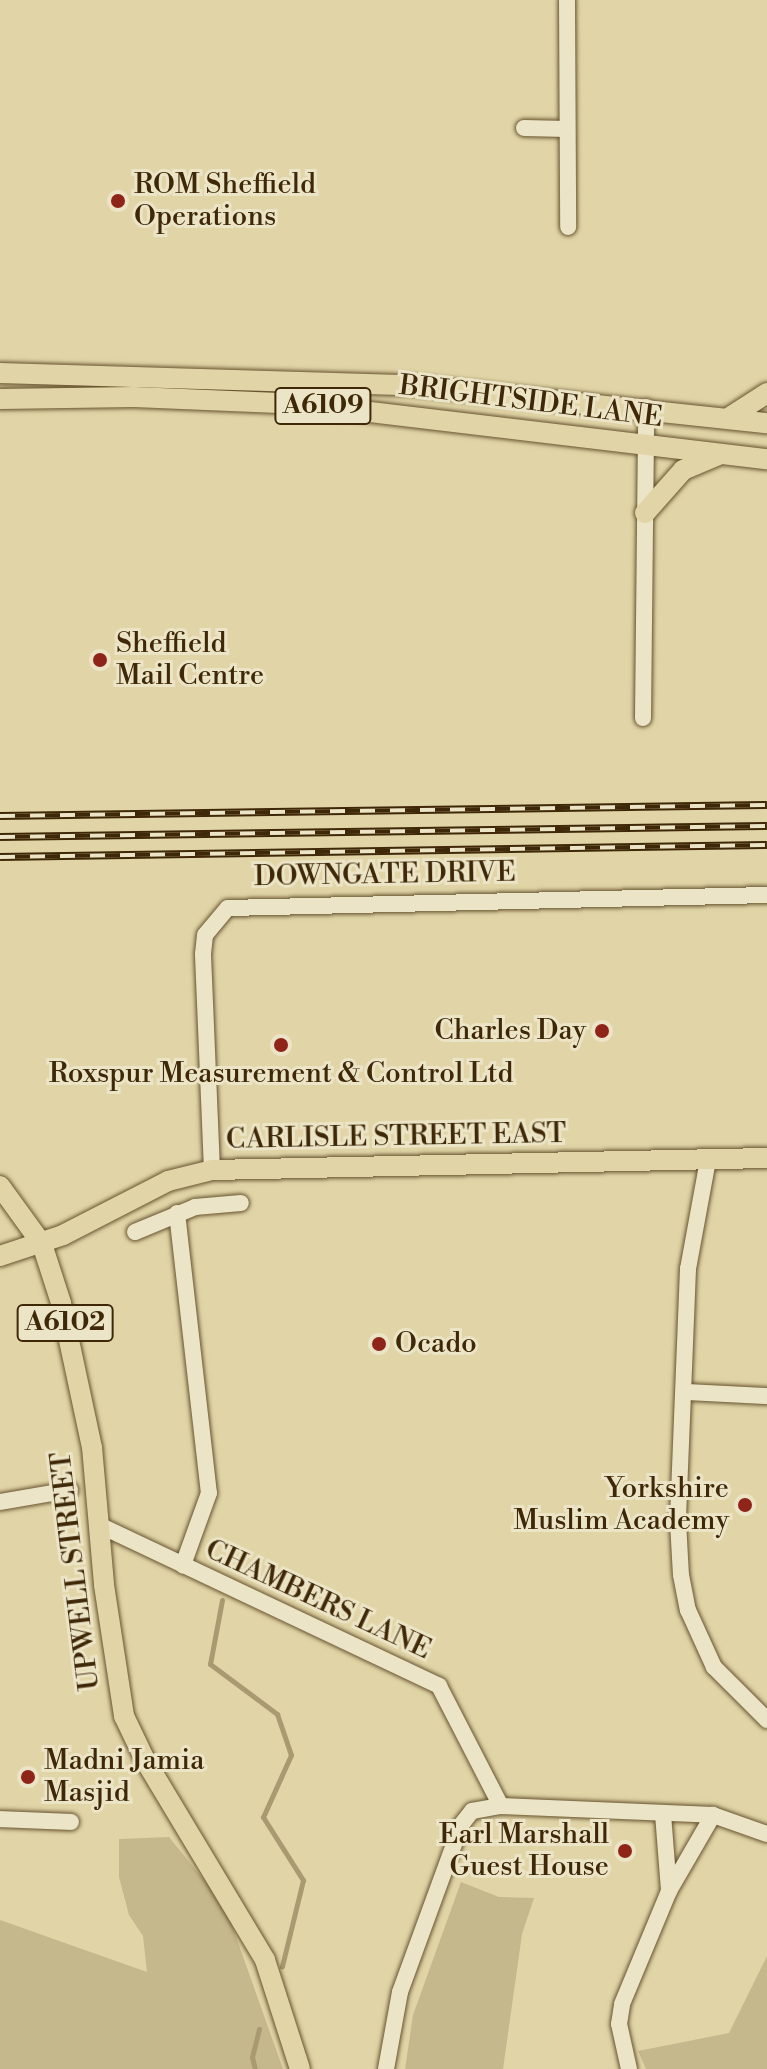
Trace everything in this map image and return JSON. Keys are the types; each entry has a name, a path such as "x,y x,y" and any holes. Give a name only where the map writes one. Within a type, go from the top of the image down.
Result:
{"main road":[{"name":"BRIGHTSIDE LANE","path":"0,373 259,377 646,407 767,423"},
{"path":"730,417 767,393"},
{"name":"BRIGHTSIDE LANE","path":"0,399 134,397 303,404 767,459"},
{"path":"645,513 683,470 725,453"},
{"name":"CARLISLE STREET EAST","path":"0,1256 42,1244 135,1194 212,1170 767,1158"},
{"name":"UPWELL STREET","path":"0,1186 42,1244 61,1303 92,1447 110,1633 124,1716 155,1778 265,1960 300,2069"}],"street":[{"path":"567,0 568,227"},
{"path":"524,128 567,129"},
{"path":"643,718 646,407"},
{"name":"DOWNGATE DRIVE","path":"212,1170 203,954 211,923 228,908 767,895"},
{"path":"708,1160 688,1269 678,1522 688,1610 714,1667 736,1694 767,1720"},
{"path":"135,1232 177,1213 241,1203"},
{"name":"CHAMBERS LANE","path":"177,1213 209,1493 183,1565"},
{"path":"685,1392 767,1396"},
{"path":"0,1502 70,1490"},
{"name":"CHAMBERS LANE","path":"101,1526 439,1686 501,1806"},
{"path":"386,2069 400,1992 461,1825 472,1811 501,1806 713,1815 767,1834"},
{"path":"663,1814 669,1891"},
{"path":"629,2069 619,2024 622,2004 669,1891 689,1864 713,1815"},
{"path":"0,1819 71,1822"}],"shaded area":[{"path":"169,1837 225,1906 283,2069 0,2069 0,1920 147,1972 143,1936 129,1915 119,1877 119,1839"},
{"path":"461,1882 499,1897 534,1898 522,1934 503,2069 405,2069 413,2015"},
{"path":"767,1956 767,2069 646,2069 638,2051 729,2033"}],"waterway":[{"path":"222,1600 210,1664 277,1714 291,1755 263,1817 303,1880 282,1966"},
{"path":"255,2069 252,2057 259,2029"}],"railway":[{"path":"0,816 767,805"},
{"path":"0,837 767,826"},
{"path":"0,857 767,845"}],"place":[{"name":"ROM Sheffield Operations","path":"118,201"},
{"name":"Sheffield Mail Centre","path":"100,660"},
{"name":"Charles Day","path":"602,1031"},
{"name":"Roxspur Measurement & Control Ltd","path":"281,1045"},
{"name":"Ocado","path":"379,1344"},
{"name":"Yorkshire Muslim Academy","path":"745,1505"},
{"name":"Madni Jamia Masjid","path":"28,1777"},
{"name":"Earl Marshall Guest House","path":"625,1851"}]}
